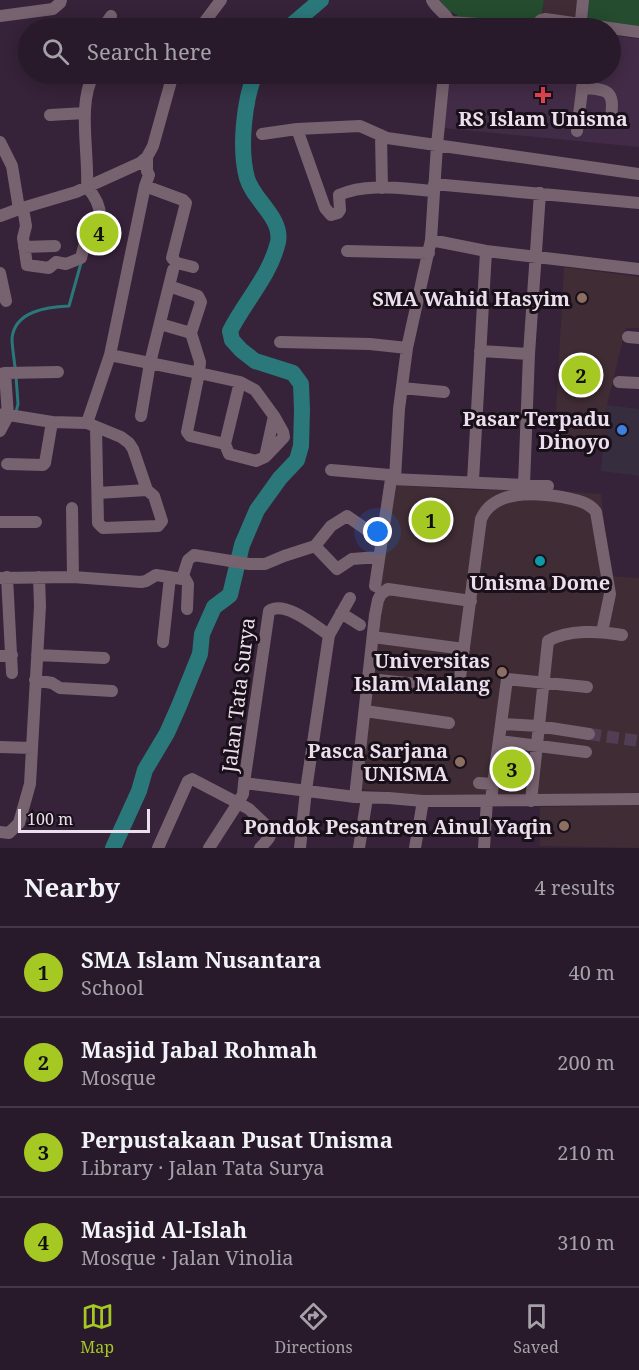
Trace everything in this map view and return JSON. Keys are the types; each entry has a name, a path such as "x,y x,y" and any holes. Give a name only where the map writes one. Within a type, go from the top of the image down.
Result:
{"street":[{"path":"0,16 53,9 61,0"},
{"path":"208,18 221,0"},
{"path":"432,0 448,18"},
{"path":"581,18 583,0"},
{"path":"621,30 639,32"},
{"path":"0,142 12,166 26,226 23,235 25,262 29,266 49,268 57,262 66,264 81,258 89,227 100,219 93,194 87,187 85,113 88,84"},
{"path":"0,216 87,187 140,163 147,157 153,146 170,84"},
{"path":"375,586 393,479 407,348 431,240 443,84"},
{"path":"577,131 583,84"},
{"path":"582,88 604,89 613,104 611,117"},
{"path":"50,115 85,113"},
{"path":"262,134 297,129 360,126 387,138 639,174"},
{"path":"297,129 325,208 331,215 339,213 339,195 358,189 382,188 540,193 639,203"},
{"path":"381,135 382,188"},
{"path":"4,414 52,422 92,425 121,437 133,449 147,490 154,496 162,521 158,526 103,528 98,523 98,493 92,425 110,355 149,175 147,157"},
{"path":"145,186 183,200 186,204 172,258 177,263 193,267"},
{"path":"524,484 529,354 540,193"},
{"path":"431,240 486,250 639,269"},
{"path":"24,247 55,246"},
{"path":"473,481 486,250"},
{"path":"347,251 429,253"},
{"path":"141,416 150,363 173,270"},
{"path":"0,273 6,300"},
{"path":"169,286 201,299 190,333 200,362 187,432 190,436 225,444"},
{"path":"160,324 190,333"},
{"path":"280,342 370,344 407,348"},
{"path":"480,351 529,354"},
{"path":"110,355 240,382 255,390 274,416 265,457 256,461 229,454 225,444 240,382"},
{"path":"0,431 4,414 2,374 58,372"},
{"path":"619,382 639,383"},
{"path":"402,388 444,392"},
{"path":"7,464 43,465 52,422"},
{"path":"331,470 390,475 393,479 548,486"},
{"path":"98,493 147,490"},
{"path":"369,679 454,688 459,685 481,519 487,508 511,496 533,493 573,500 588,504 596,512 610,594 602,632"},
{"path":"72,508 73,577"},
{"path":"187,609 188,584 184,577 188,560 192,556 265,564 315,546 331,526 347,516 370,532 383,535"},
{"path":"0,522 36,522"},
{"path":"315,546 337,569 352,559 379,557"},
{"path":"12,673 6,656 4,578 73,577 146,582 156,575 182,579 184,577"},
{"path":"0,832 9,833 19,823 30,784 40,606 39,577"},
{"path":"163,642 170,577"},
{"path":"359,848 365,711 378,600 381,594 388,589 471,601"},
{"path":"300,848 306,790 329,635 350,598"},
{"name":"Jalan Tata Surya","path":"329,635 283,608 277,607 268,611 244,783 361,798 423,801 639,799"},
{"path":"341,613 360,625"},
{"path":"531,801 548,641 581,633 602,632 622,635"},
{"path":"373,637 464,649"},
{"path":"37,656 104,658"},
{"path":"35,680 49,682 60,688 112,691"},
{"path":"484,848 507,680 586,687"},
{"path":"365,711 449,723"},
{"path":"501,724 538,726 588,734"},
{"path":"499,741 586,752"},
{"path":"0,747 32,748"},
{"path":"158,848 188,781 192,779 249,809 270,829 271,835 260,848"},
{"path":"209,848 243,794 244,783"},
{"path":"479,783 492,784"},
{"path":"415,848 423,801"}],"shaded area":[{"path":"544,0 579,0 577,18 541,18"},
{"name":"RS Islam Unisma","path":"621,36 639,39 639,147 443,128 448,84 621,84"},
{"path":"564,267 639,277 639,328 626,328 607,405 603,451 554,447"},
{"name":"Pasar Terpadu Dinoyo","path":"607,405 639,409 639,476 601,471"},
{"name":"Universitas Islam Malang","path":"392,485 477,490 550,490 601,494 610,576 639,578 639,793 431,796 353,788"},
{"path":"639,805 639,848 540,846 540,807"}],"green space":[{"path":"434,0 544,0 541,18 456,18 457,15"},
{"path":"584,0 639,0 639,29 621,27 621,18 586,18"}],"waterway":[{"path":"300,18 321,0"},
{"path":"113,848 139,791 145,770 167,733 179,706 200,654 202,634 214,607 230,595 242,545 257,510 280,478 297,460 301,446 301,384 293,373 255,361 232,340 230,331 269,266 278,242 276,225 247,178 243,139 251,84"},
{"path":"15,367 12,338 14,329 19,322 33,312 69,306 81,263"},
{"path":"16,376 18,404 16,412"}],"tunnel":[{"path":"589,734 639,741"}],"place":[{"name":"RS Islam Unisma","path":"543,95"},
{"name":"Masjid Al-Islah","path":"99,233"},
{"name":"SMA Wahid Hasyim","path":"582,298"},
{"name":"Masjid Jabal Rohmah","path":"581,375"},
{"name":"Pasar Terpadu Dinoyo","path":"622,430"},
{"name":"SMA Islam Nusantara","path":"431,520"},
{"name":"Unisma Dome","path":"540,561"},
{"name":"Universitas Islam Malang","path":"502,672"},
{"name":"Pasca Sarjana UNISMA","path":"460,762"},
{"name":"Perpustakaan Pusat Unisma","path":"512,769"},
{"name":"Pondok Pesantren Ainul Yaqin","path":"564,826"}]}
